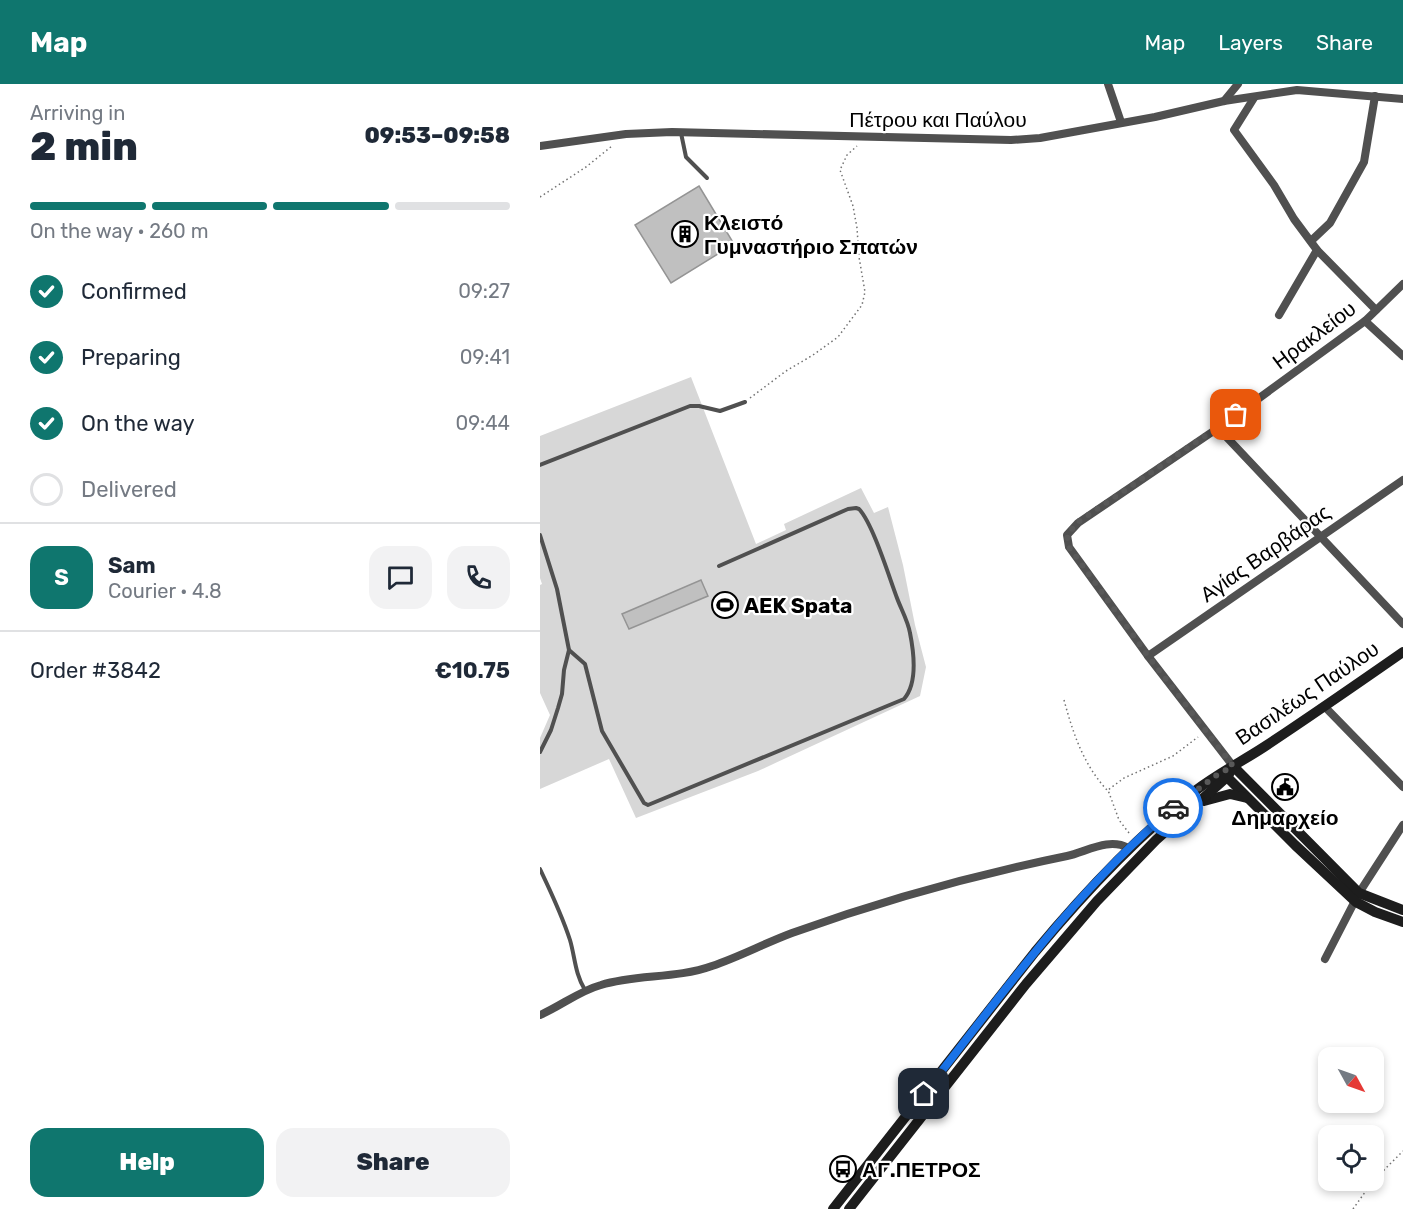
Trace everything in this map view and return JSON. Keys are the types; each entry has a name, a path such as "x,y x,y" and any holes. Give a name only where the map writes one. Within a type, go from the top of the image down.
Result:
{"main road":[{"name":"Βασιλέως Παύλου","path":"833,1209 1035,952 1068,912 1131,845 1197,789 1325,707 1403,652"},
{"path":"849,1209 1026,984 1076,926 1156,840 1227,777 1233,766 1358,897 1403,910"},
{"path":"1227,777 1304,853 1375,912 1403,922"},
{"path":"1201,802 1230,794 1250,798"}],"street":[{"path":"1108,84 1121,122"},
{"path":"1224,101 1238,84"},
{"path":"1290,91 1298,84"},
{"name":"Πέτρου και Παύλου","path":"540,146 626,134 681,132 1011,140 1040,138 1155,117 1224,101 1297,90 1403,99"},
{"path":"1311,241 1330,223 1364,162 1375,96"},
{"path":"1254,98 1234,130 1317,250 1376,310"},
{"path":"1279,315 1317,250"},
{"name":"Ηρακλείου","path":"1148,656 1069,547 1067,535 1078,522 1218,428 1365,321 1403,284"},
{"path":"1365,321 1403,356"},
{"path":"1218,428 1403,624"},
{"name":"Αγίας Βαρβάρας","path":"1148,656 1403,480"},
{"path":"1148,656 1233,766"},
{"path":"1325,707 1403,787"},
{"path":"1325,959 1358,897 1403,825"},
{"path":"540,1014 585,990 603,984 690,973 714,966 754,948 835,919 979,876 1109,844 1131,845"}],"lane":[{"path":"681,132 686,157 707,178"},
{"path":"540,465 690,406 720,411 745,402"},
{"path":"569,650 585,664 602,731 644,803 648,805 904,699 909,693 913,681 910,631 875,541 859,509 848,509 719,566"},
{"path":"540,535 557,589 569,650 562,694 551,730 540,752"},
{"path":"540,869 562,915 571,942 578,978 585,990"}],"path":[{"path":"540,197 586,167 626,134"},
{"path":"745,402 786,371 838,337 862,305 865,292 857,228 853,206 840,170 847,154 856,147"},
{"path":"1065,700 1072,729 1083,756 1096,778 1108,790 1131,845"},
{"path":"1108,790 1124,778 1173,756 1204,731"},
{"path":"1384,1170 1403,1151"},
{"path":"1353,1209 1366,1191"}],"shaded area":[{"name":"AEK Spata","path":"691,377 756,544 786,530 784,524 861,488 874,513 888,507 926,667 920,696 758,771 636,818 609,759 540,789 540,738 550,715 540,693 540,585 542,584 540,578 540,436"}],"building":[{"name":"Κλειστό Γυμναστήριο Σπατών","path":"699,186 734,244 671,283 635,225"},
{"path":"701,580 708,596 629,629 622,614"}],"way so far":[{"path":"1173,808 1217,775 1233,766 1204,731 1069,547 1067,535 1078,522 1236,415"}],"place":[{"name":"Κλειστό Γυμναστήριο Σπατών","path":"685,234"},
{"name":"AEK Spata","path":"725,605"},
{"name":"Δημαρχείο","path":"1285,787"},
{"name":"ΑΓ.ΠΕΤΡΟΣ","path":"843,1169"}],"route":[{"path":"924,1094 1068,912 1128,848 1173,808"}]}
